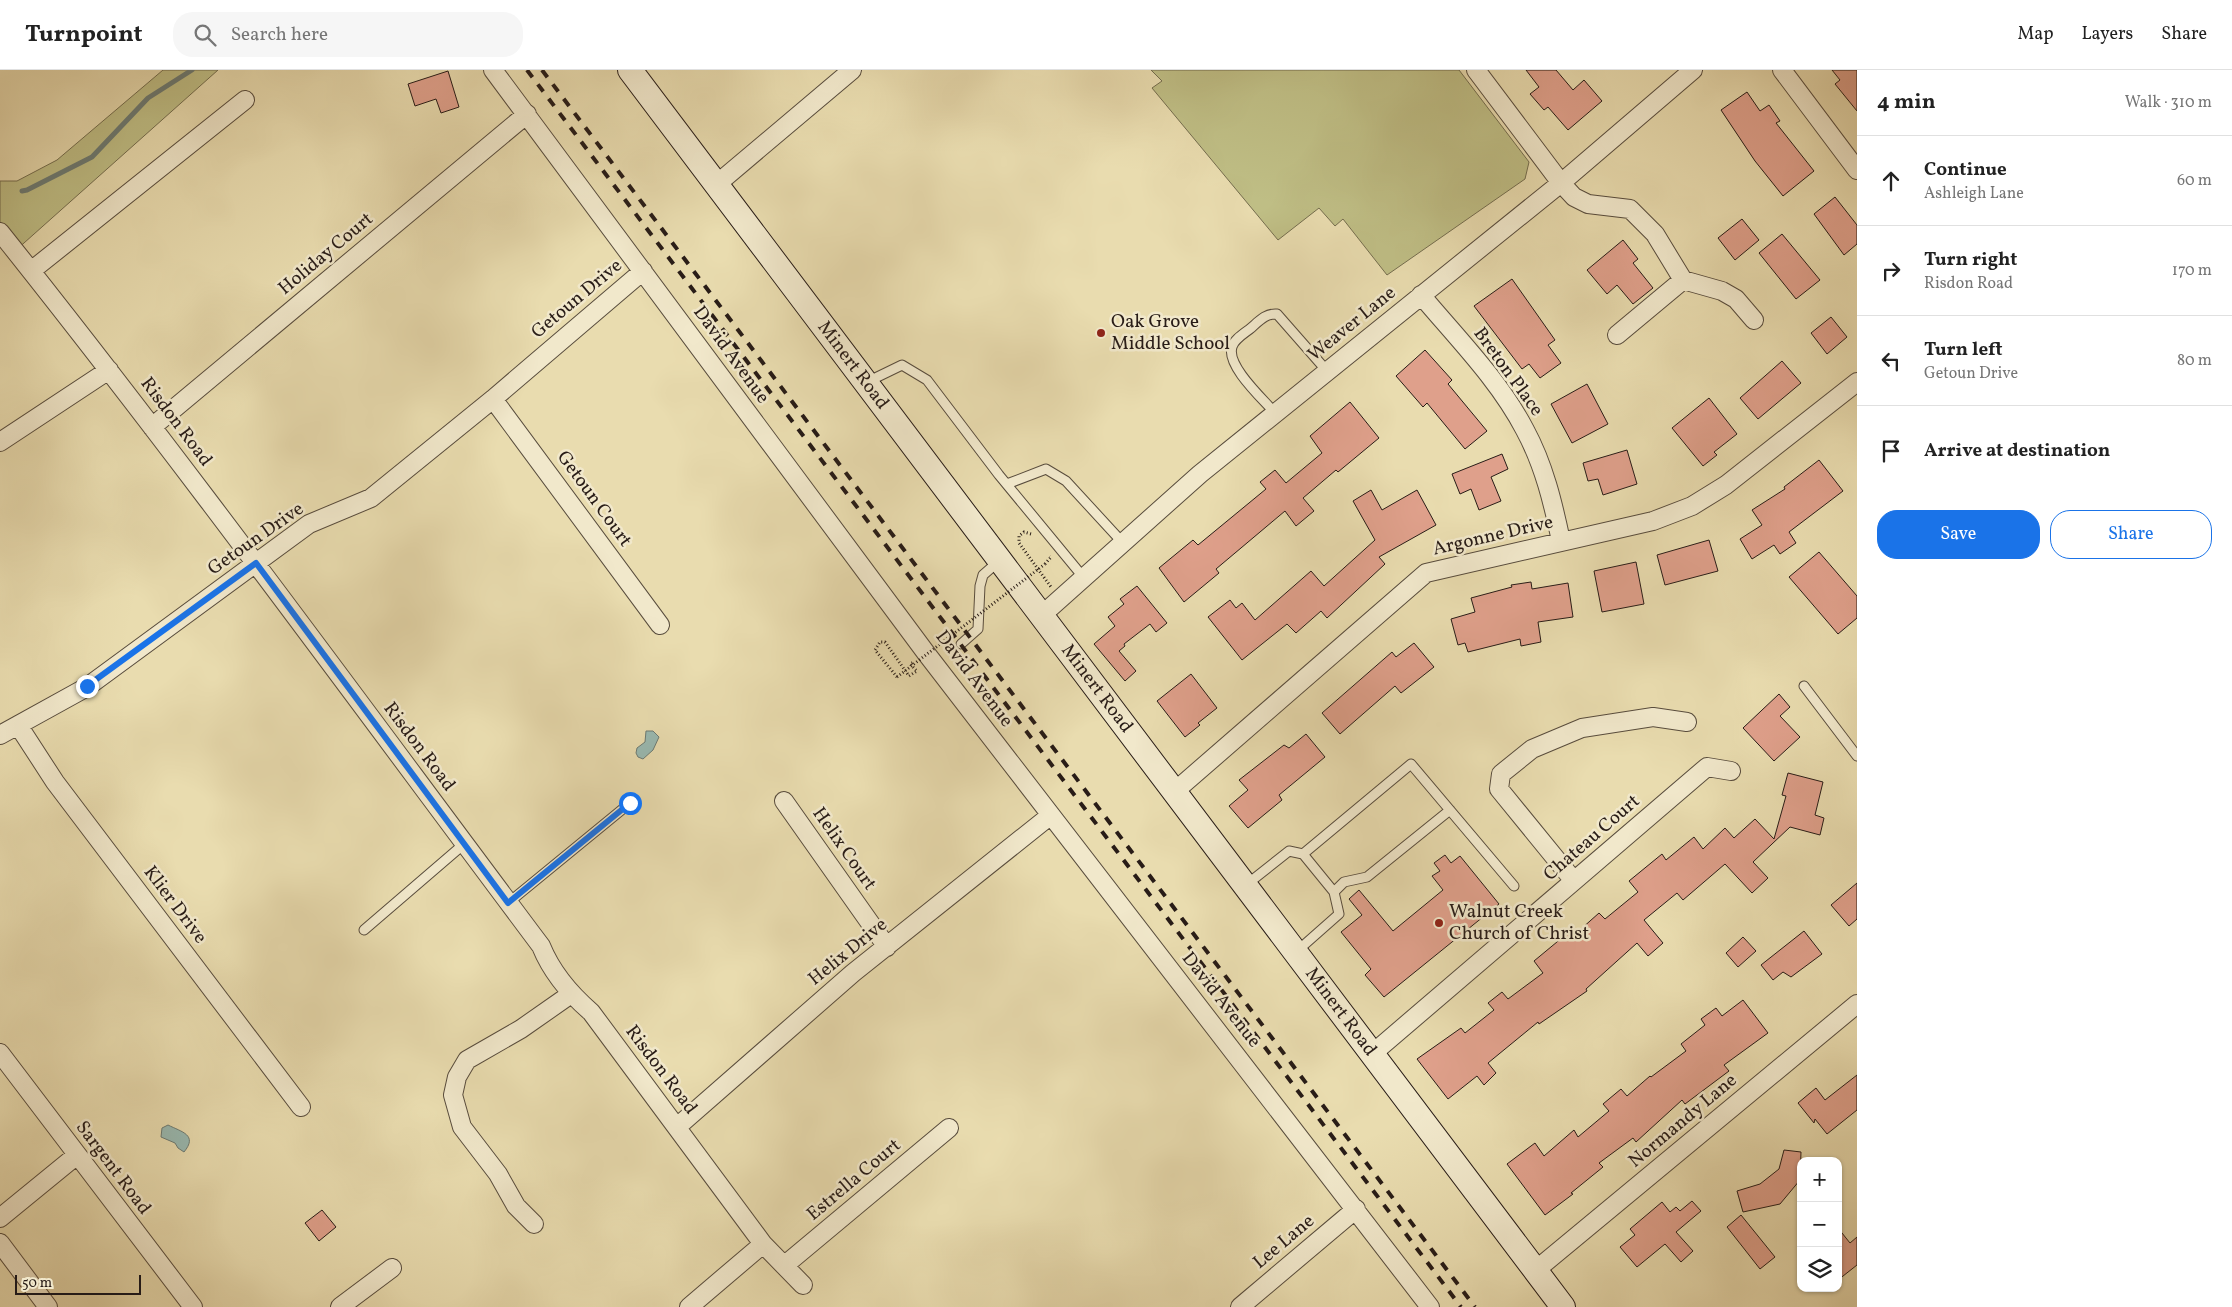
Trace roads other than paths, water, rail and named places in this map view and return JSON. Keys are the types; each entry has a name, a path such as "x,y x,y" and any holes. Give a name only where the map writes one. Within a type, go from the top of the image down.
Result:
{"street":[{"name":"David Avenue","path":"492,70 926,653 1430,1307"},
{"name":"Minert Road","path":"630,70 1563,1307"},
{"path":"717,184 852,70"},
{"path":"1476,70 1561,183 1574,197 1588,204 1630,209 1655,234 1683,280 1722,291 1736,299 1754,320"},
{"name":"Weaver Lane","path":"1042,615 1200,474 1561,183 1693,70"},
{"path":"1782,70 1857,170"},
{"path":"31,271 244,100"},
{"name":"Holiday Court","path":"152,427 526,114"},
{"name":"Risdon Road","path":"0,232 109,370 256,563 541,946 548,962 571,994 591,1012 763,1244 804,1285"},
{"name":"Getoun Drive","path":"0,736 87,686 309,524 371,498 493,399 643,271"},
{"path":"1617,335 1683,280"},
{"name":"Breton Place","path":"1421,294 1498,388 1525,429 1543,470 1561,542"},
{"path":"0,442 109,370"},
{"name":"Argonne Drive","path":"1174,792 1426,573 1653,521 1692,506 1726,485 1857,382"},
{"name":"Getoun Court","path":"493,399 660,625"},
{"path":"1574,881 1499,789 1501,774 1532,749 1582,728 1653,717 1687,722"},
{"name":"Klier Drive","path":"18,726 55,782 301,1107"},
{"name":"Chateau Court","path":"1372,1054 1707,767 1730,771"},
{"name":"Helix Court","path":"784,801 887,947"},
{"name":"Helix Drive","path":"677,1127 853,973 1051,815"},
{"path":"534,1224 516,1206 498,1174 462,1127 453,1095 457,1077 467,1060 521,1029 571,994"},
{"name":"Normandy Lane","path":"1536,1270 1857,1004"},
{"name":"Sargent Road","path":"0,1054 193,1307"},
{"name":"Estrella Court","path":"785,1265 949,1128"},
{"path":"0,1218 77,1156"},
{"name":"Lee Lane","path":"1240,1307 1356,1209"},
{"path":"0,1243 48,1307"},
{"path":"689,1307 763,1244"},
{"path":"340,1307 392,1268"}],"lane":[{"path":"1275,413 1242,375 1232,352 1232,346 1237,340 1264,316 1277,314 1327,370"},
{"path":"866,382 902,366 927,380 1007,484 1084,578"},
{"path":"1007,484 1046,469 1066,481 1123,543"},
{"path":"962,644 978,629 980,586 983,575 1000,560"},
{"path":"1804,686 1857,756"},
{"path":"1303,854 1412,764 1514,886"},
{"path":"508,903 630,803"},
{"path":"1334,892 1344,882 1367,877 1450,810"},
{"path":"364,930 464,844"},
{"path":"1245,886 1290,851 1303,854 1334,892 1339,914 1296,953"}],"water":[{"path":"646,731 653,731 659,737 653,750 643,759 638,757 636,753 637,748 645,742"},
{"path":"168,1125 183,1132 189,1138 188,1146 184,1152 175,1143 161,1137 162,1128"}],"waterway":[{"path":"22,191 92,157 148,98 192,70"}],"railway":[{"path":"527,70 1461,1307"},
{"path":"542,70 1475,1307"}],"place":[{"name":"Oak Grove Middle School","path":"1101,333"},
{"name":"Walnut Creek Church of Christ","path":"1439,923"}]}
